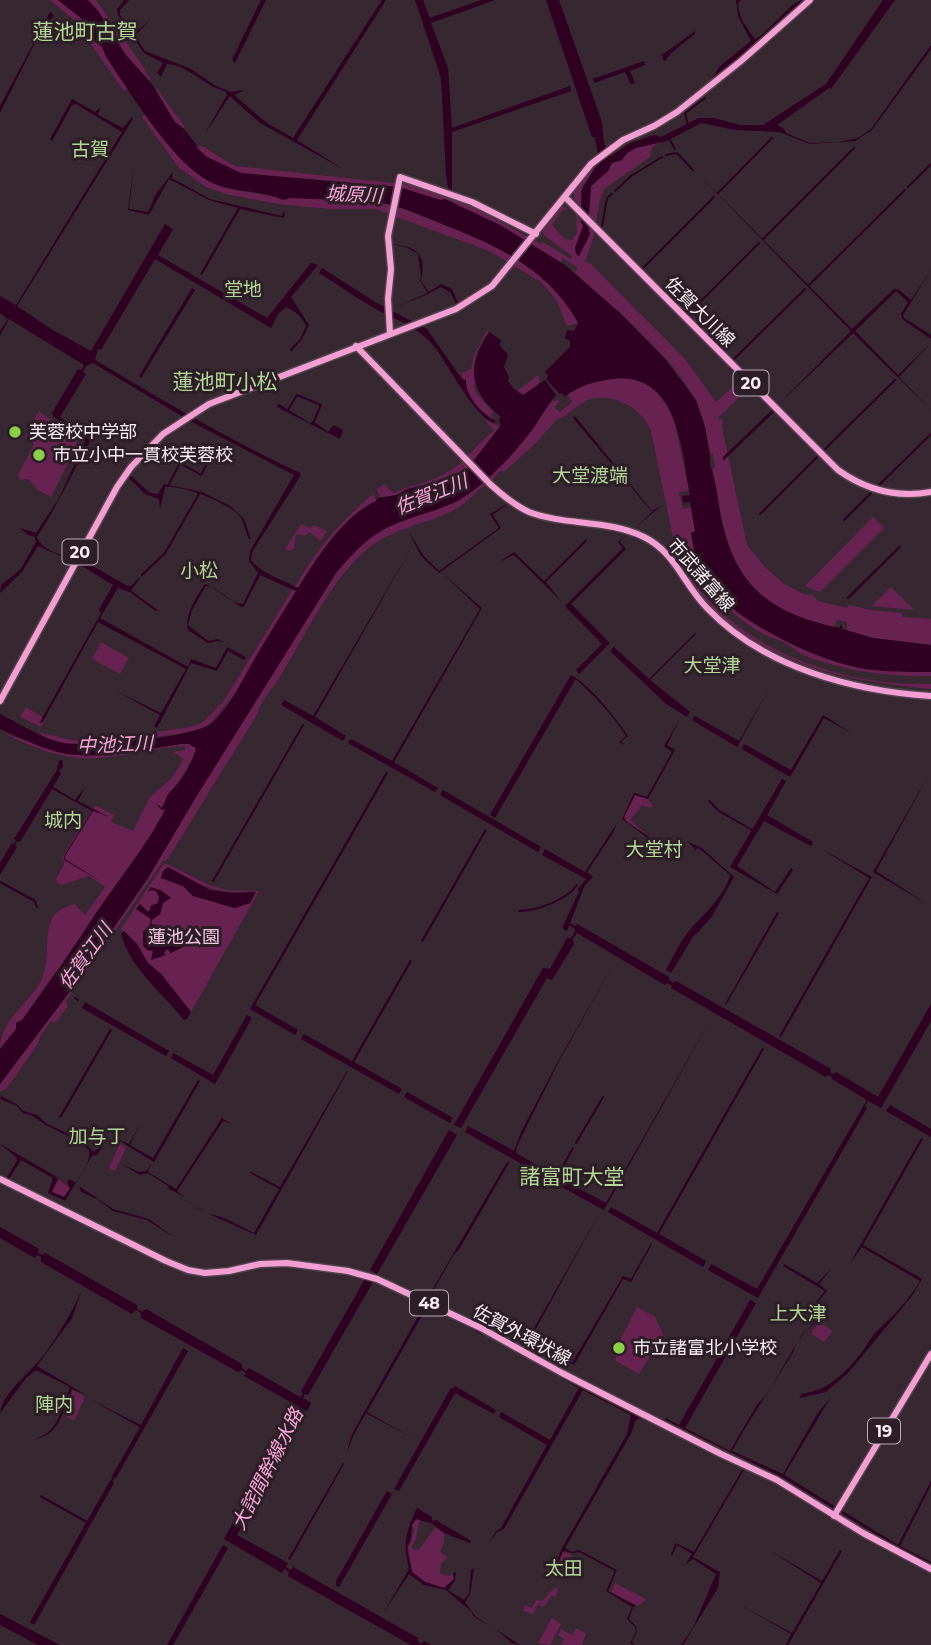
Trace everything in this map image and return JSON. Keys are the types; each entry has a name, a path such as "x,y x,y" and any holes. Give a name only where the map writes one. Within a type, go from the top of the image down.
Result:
{"main road":[{"path":"565,197 594,161 609,149 677,112 741,61 810,0"},
{"path":"390,334 391,269 388,236 399,179 402,177 472,202 536,234"},
{"name":"佐賀大川線","path":"565,197 838,470 865,486 882,491 907,494 931,492"},
{"name":"20","path":"0,701 117,487 146,449 181,420 209,404 419,323 476,298 509,268 565,197"},
{"name":"市武諸富線","path":"356,346 490,484 514,504 530,512 620,529 644,537 673,560 707,609 744,638 797,668 824,677 910,694 931,693"},
{"name":"佐賀外環状線","path":"0,1179 188,1270 219,1272 260,1264 287,1264 348,1271 377,1279 481,1328 562,1373 777,1480 837,1512 931,1569"},
{"name":"19","path":"837,1512 931,1354"}],"green space":[{"path":"50,0 61,0 86,18 135,99 128,88 124,91 73,19"},
{"path":"86,0 96,0 145,69 151,80 147,81 156,92 157,89 197,148 202,146 235,166 412,185 473,207 571,259 572,256 542,232 562,207 570,208 562,211 552,225 565,239 572,240 577,233 576,214 583,226 582,231 588,225 595,232 585,262 590,263 685,359 716,402 741,380 749,387 718,418 723,420 722,427 747,545 765,567 784,584 803,594 813,595 818,601 846,608 849,605 902,613 902,617 931,619 931,645 873,638 847,630 847,622 837,620 834,627 801,618 775,606 756,591 742,573 724,528 712,469 715,468 713,454 710,454 704,421 693,396 654,346 571,269 575,272 578,268 563,258 560,264 448,200 399,187 240,175 202,159"},
{"path":"146,114 181,159 212,183 282,198 372,197 496,245 527,265 560,293 590,311 576,329 578,323 567,326 557,301 541,282 489,251 375,209 330,209 278,204 226,194 206,187 179,168 142,117"},
{"path":"662,142 652,147 650,157 604,189 596,222 589,216 591,186 608,171 612,163 619,161 633,149"},
{"path":"599,162 582,187 581,207 574,198 574,188"},
{"path":"487,330 489,332 484,339 474,387 494,413 491,415 495,420 472,400 462,373 471,369 474,356"},
{"path":"538,375 540,381 534,388 520,395 517,391"},
{"path":"637,376 658,388 673,416 689,490 679,493 683,509 691,507 695,531 691,533 696,558 692,552 685,554 698,589 743,630 793,657 847,675 903,684 931,684 931,689 853,678 806,665 759,643 710,608 695,589 673,538 651,431 641,416 627,404 610,398 591,399 582,403 557,419 537,442 505,471 500,471 492,480 489,478 529,434 550,402 558,400 554,407 560,412 572,402 568,395 565,397 581,380"},
{"path":"39,411 76,439 77,445 51,497 38,490 28,479 20,480 18,475 34,444 25,437"},
{"path":"486,417 500,427 478,457 465,469 449,478 391,497 380,497 377,490 384,484 393,493 445,474 462,462 458,455 467,463 471,459 467,456 494,430"},
{"path":"485,482 486,484 467,501 451,512 379,540 344,573 320,607 167,860 163,861 66,1001 68,1006 55,1023 51,1021 6,1089 0,1091 0,1084 68,994 148,878 336,573 369,537 391,525 457,502"},
{"path":"373,494 377,501 365,507 343,527 298,588 295,587 330,537"},
{"path":"873,517 884,528 820,592 805,586"},
{"path":"301,524 310,528 314,525 327,531 321,541 309,532 305,536 296,534 294,549 285,549"},
{"path":"705,578 718,594 755,623 824,658 866,669 931,672 931,676 866,672 803,655 737,616 703,582"},
{"path":"891,587 914,610 872,606"},
{"path":"293,589 296,591 239,688 210,724 178,734 104,743 66,744 47,739 38,732 71,740 98,741 190,727 203,722 223,702"},
{"path":"101,642 129,658 120,674 92,659"},
{"path":"26,707 45,719 41,727 20,717"},
{"path":"3,733 66,754 121,753 181,744 196,748 174,790 160,807 161,810 166,809 151,837 96,913 63,965 0,1049 5,1028 43,976 48,932 55,915 63,908 75,904 85,915 105,887 89,876 62,885 57,883 56,879 64,865 63,856 95,805 114,815 111,822 133,831 150,797 171,779 184,759 173,752 185,750 185,746 109,757 73,757 37,748"},
{"path":"635,795 648,799 653,806 650,808 642,805 630,820 648,836 624,817"},
{"name":"蓮池公園","path":"167,864 209,885 226,890 259,891 191,1012 161,974 148,963 137,944 121,929 163,865","holes":["168,867 209,888 230,892 255,891 234,908 193,896 183,886 178,885"]},
{"path":"120,1143 126,1148 115,1171 109,1168"},
{"path":"58,1179 70,1188 64,1197 52,1192"},
{"path":"637,1307 655,1317 663,1334 639,1374 616,1361 615,1350"},
{"path":"820,1323 833,1331 824,1342 813,1335 812,1330"},
{"path":"73,1390 85,1397 74,1421 64,1415"},
{"path":"416,1519 420,1519 416,1539 411,1547 414,1550 419,1550 434,1529 444,1533 440,1552 448,1558 441,1563 440,1573 448,1576 453,1574 454,1579 444,1588 425,1582 412,1572 408,1547 414,1531 412,1525"},
{"path":"563,1552 572,1555 568,1566 572,1567 568,1577 555,1573"},
{"path":"615,1583 646,1599 638,1606 611,1592"},
{"path":"555,1587 558,1589 556,1597 552,1595 544,1607 538,1604 533,1615 523,1610 525,1605 532,1608 536,1600 542,1601"},
{"path":"552,1618 561,1624 550,1645 538,1643"},
{"path":"577,1628 586,1634 582,1645 561,1645 564,1639 558,1635 561,1629 572,1635"}],"water":[{"name":"城原川","path":"58,0 88,0 99,12 125,54 152,84 175,122 207,157 241,173 399,187 440,200 445,199 502,226 565,265 619,312 665,359 696,400 705,427 721,518 736,562 747,579 775,605 815,622 839,628 842,624 842,629 873,638 931,645 931,672 866,669 825,658 777,637 734,609 717,594 702,574 696,557 691,533 695,531 690,502 683,503 682,496 690,495 684,456 673,417 664,400 651,388 635,380 601,381 582,387 565,397 560,394 546,379 548,376 545,372 570,347 570,341 565,338 567,330 574,331 578,323 566,304 536,273 501,250 393,205 354,200 283,200 215,184 184,162 169,146 128,90 102,47 93,40 94,35 83,20"},
{"path":"124,0 129,0 120,10 120,15 134,34 150,20 135,36 145,51 191,69 216,86 231,92 245,90 234,95 267,123 293,138 382,0 386,0 297,140 343,169 260,123 230,96 204,135 227,95 226,92 173,65 167,64 161,77 157,73 163,63 144,53 118,15 117,10"},
{"path":"261,0 266,0 235,63 232,60"},
{"path":"415,0 423,0 430,18 481,0 495,0 431,23 448,68 452,128 570,86 571,91 452,132 452,190 448,188 446,175 441,78"},
{"path":"546,0 559,0 602,122 604,143 611,156 630,143 654,135 661,137 699,118 714,118 740,125 763,125 826,84 883,0 895,0 831,89 777,125 786,133 810,143 858,138 871,129 931,45 931,49 872,130 855,141 810,144 779,132 735,130 701,123 667,141 636,148 627,153 622,160 612,163 608,171 591,186 588,225 590,234 579,256 575,248 583,226 581,191 599,161 595,137 592,137"},
{"path":"736,0 741,0 738,3 740,13 755,39 792,5 803,0 714,79 712,78 720,66 751,41 738,16"},
{"path":"50,12 54,15 36,41 0,113 0,106"},
{"path":"695,31 695,34 663,60 662,55"},
{"path":"644,61 645,65 630,71 635,83 631,84 625,72 594,83 593,79"},
{"path":"72,99 95,112 100,108 98,115 123,128 132,117 133,119 17,306 51,329 91,351 165,224 173,229 158,255 267,318 311,263 318,265 291,297 309,325 302,339 291,352 290,349 300,339 306,326 295,312 286,307 278,314 271,328 155,259 101,350 98,349 95,360 171,405 300,473 252,552 251,560 266,573 298,588 322,551 342,527 377,498 397,495 407,489 424,486 467,469 501,425 501,417 482,397 474,377 477,356 489,332 502,341 499,344 508,355 504,367 508,381 514,389 523,395 545,380 556,395 515,451 476,488 450,504 384,529 369,539 336,573 148,878 68,994 0,1084 0,1049 148,839 165,809 162,810 155,803 162,808 189,766 196,748 181,744 110,755 67,754 41,747 0,729 0,714 49,738 76,744 164,737 202,728 212,723 230,701 296,591 260,575 244,606 241,607 232,600 243,604 258,573 249,561 250,551 294,475 190,421 93,363 86,366 83,372 86,374 60,417 91,440 52,513 37,537 46,548 71,557 70,560 38,546 22,572 0,593 1,585 20,570 36,542 35,537 20,528 36,533 58,500 85,441 52,413 78,369 81,370 84,365 9,319 0,336 0,331 8,319 0,313 0,296 16,305 122,132 76,104 72,105 52,141 50,139"},
{"path":"134,164 129,209 148,212 156,194 173,172 172,178 210,199 282,216 283,212 284,218 240,209 202,275 200,274 238,208 209,200 169,179 149,215 128,210"},
{"path":"697,173 852,329 894,289 911,300 931,270 903,315 931,335 931,339 902,319 901,314 908,302 896,291 855,331 898,375 931,343 899,377 931,410 853,333 778,405 851,331"},
{"path":"391,244 407,247 413,249 418,253 422,264 421,281 429,292 441,284 452,289 458,303 456,304 450,292 441,287 424,296 395,307 428,293 420,281 418,254 406,247"},
{"path":"322,268 375,302 427,329 462,379 466,380 468,392 475,403 495,420 495,423 488,420 471,403 430,341 319,273"},
{"path":"192,288 195,290 141,378 139,376"},
{"path":"279,404 310,423 313,421 328,432 334,425 343,430 340,439 277,407"},
{"path":"772,410 774,412 723,461 723,457"},
{"path":"575,416 652,511 662,505 635,528 652,512 573,418"},
{"path":"131,476 150,493 158,494 164,484 202,492 230,506 244,519 251,539 241,518 217,501 182,489 165,487 160,509 159,499 145,494 129,478"},
{"path":"509,503 493,515 501,528 439,573 421,556 408,530 423,555 439,571 499,528 490,514"},
{"path":"625,535 620,542 626,549 571,604 610,643 579,674 576,670 602,644 565,606 623,548 618,542"},
{"path":"586,539 546,582 561,601 514,555 499,562 514,552 544,581"},
{"path":"900,545 901,547 849,599 846,598"},
{"path":"412,547 315,717 346,736 343,741 281,705 284,700 313,716"},
{"path":"83,564 128,586 142,575 130,592 118,588 100,618 188,667 191,659 216,668 227,647 246,657 244,660 228,651 217,671 191,663 157,728 154,726 160,715 116,691 161,713 186,669 98,622 42,723 40,722 101,613 99,610 113,585 82,566"},
{"path":"444,575 482,608 394,762 438,788 435,792 348,743 351,739 392,761 480,609"},
{"path":"205,584 211,587 206,586 192,610 188,625 208,641 218,639 224,643 208,643 188,630 187,624 188,618 195,600"},
{"path":"695,633 650,680 690,712 687,717 665,703 610,651 614,647 649,679"},
{"path":"571,675 594,694 616,720 628,736 621,741 624,745 619,742 626,736 615,721 575,680 495,818 490,815"},
{"path":"770,687 737,747 692,720 695,716 739,741"},
{"path":"823,715 853,734 824,718 790,777 742,749 744,744 791,770"},
{"path":"680,719 667,745 675,750 648,799 635,795 624,817 669,851 667,852 622,819 634,793 647,797 672,752 664,746"},
{"path":"62,760 63,767 59,771 61,773 53,787 75,800 85,787 78,801 109,817 93,811 65,859 102,882 64,860 64,856 92,811 52,789 20,842 17,841 17,847 0,875 0,863 12,843 14,844 14,839"},
{"path":"931,771 876,871 927,904 873,872"},
{"path":"386,772 388,773 255,1005 298,1030 295,1035 250,1009"},
{"path":"782,779 786,781 767,815 813,842 811,846 764,821 737,866 775,892 791,868 793,870 777,894 730,867"},
{"path":"443,790 541,847 538,852 440,795"},
{"path":"617,823 587,872 593,877 585,885 570,923 575,926 577,924 669,977 674,983 676,981 831,1069 830,1072 836,1072 878,1097 931,1004 931,1021 881,1108 868,1101 865,1106 867,1108 758,1298 708,1270 711,1264 757,1289 867,1100 832,1077 826,1077 671,988 667,983 665,985 577,933 573,939 574,944 552,980 547,978 461,1128 454,1125 543,968 550,969 567,938 571,938 575,932 569,925 567,931 562,928 578,889 586,879 542,855 545,849 585,872"},
{"path":"485,829 487,830 423,942 421,941"},
{"path":"687,841 703,849 734,877 711,918 693,937 671,973 666,970 682,941 718,898 730,875 697,848 690,856 695,849"},
{"path":"820,848 872,877 781,1037 779,1036 869,878"},
{"path":"168,867 210,890 256,892 250,903 235,908 193,896 183,886 161,878"},
{"path":"151,887 171,898 163,903 160,914 151,924 157,925 185,946 171,953 167,949 164,953 166,955 151,960 153,951 147,950 143,945 143,932 151,919 136,909 140,904 148,912 150,906 158,903 156,891 147,893","holes":["154,927 162,931 159,941 153,945 149,943 146,937 148,930"]},
{"path":"777,912 779,913 726,1005 725,1004"},
{"path":"124,931 191,1012 187,1019 184,1020 132,959 121,934"},
{"path":"410,960 412,961 354,1062 402,1089 399,1094 301,1039 304,1034 352,1061"},
{"path":"614,963 557,1065 517,1146 516,1153 557,1177 554,1182 465,1132 468,1126 514,1151 556,1065"},
{"path":"85,1002 169,1051 166,1056 82,1008"},
{"path":"247,1015 252,1018 215,1084 171,1058 173,1053 213,1075"},
{"path":"711,1019 604,1210 560,1186 563,1180 606,1203"},
{"path":"110,1029 112,1030 61,1118 59,1117"},
{"path":"762,1048 764,1049 659,1234 706,1261 703,1267 608,1212 611,1207 657,1233"},
{"path":"347,1071 256,1235 209,1214 222,1217 254,1233 279,1189 250,1173 280,1187"},
{"path":"198,1080 200,1081 154,1162 115,1138 129,1144 140,1124 130,1145 153,1158"},
{"path":"407,1092 453,1118 450,1123 404,1097"},
{"path":"1,1096 18,1105 23,1111 37,1115 47,1124 80,1139 94,1152 103,1145 86,1166 89,1150 78,1141 23,1113 17,1106 0,1099"},
{"path":"890,1105 931,1129 931,1137 886,1111"},
{"path":"222,1118 231,1124 223,1121 177,1191 186,1199 148,1173 140,1175 120,1163 139,1172 147,1171 151,1163 148,1172 176,1189"},
{"path":"449,1130 457,1135 377,1274 370,1270"},
{"path":"921,1138 923,1139 863,1245 922,1279 912,1296 848,1373 826,1392 799,1398 802,1394 834,1381 846,1370 920,1281 862,1247 849,1265"},
{"path":"0,1144 55,1176 58,1179 52,1192 64,1197 70,1188 67,1183 69,1179 76,1183 65,1201 48,1193 53,1178 21,1160 9,1179 7,1177 17,1161 16,1157"},
{"path":"507,1162 509,1163 429,1298 428,1297"},
{"path":"79,1186 113,1209 149,1219 175,1238 147,1220 113,1211 97,1199 81,1192"},
{"path":"599,1214 527,1345 525,1345 525,1344"},
{"name":"大詫間幹線水路","path":"0,1227 39,1249 38,1253 45,1253 137,1305 137,1309 142,1312 146,1309 242,1364 246,1371 249,1368 300,1397 365,1279 373,1282 308,1395 305,1394 303,1398 311,1403 307,1411 303,1409 300,1414 304,1416 237,1535 288,1563 286,1567 291,1570 293,1567 418,1638 417,1641 421,1644 424,1641 431,1645 411,1645 288,1576 289,1572 284,1569 282,1573 224,1539 295,1411 299,1413 301,1408 244,1376 246,1373 241,1370 238,1372 141,1318 141,1313 136,1310 132,1314 41,1262 41,1257 37,1255 35,1258 0,1238"},
{"path":"651,1243 631,1282 623,1279 574,1365 572,1363 623,1276 631,1279"},
{"path":"784,1264 817,1283 832,1268 819,1284 827,1291 814,1307 825,1315 806,1331 822,1315 812,1307 825,1291 783,1266"},
{"path":"82,1290 72,1318 37,1366 86,1395 72,1389 55,1427 50,1433 43,1437 34,1439 49,1432 54,1426 70,1387 36,1370 26,1378 0,1413 2,1405 12,1389 46,1352 66,1322"},
{"path":"750,1300 756,1303 685,1428 730,1451 758,1403 765,1397 732,1451 783,1474 817,1414 831,1397 784,1475 898,1545 931,1481 900,1546 931,1564 898,1548 783,1478 665,1420 666,1418 679,1425"},
{"path":"425,1304 476,1330 427,1307 367,1412 414,1439 366,1413 346,1455 352,1434"},
{"path":"806,1331 772,1386 801,1336"},
{"path":"483,1333 566,1380 655,1423 640,1418 635,1421 632,1432 565,1548 572,1552 579,1550 617,1570 608,1591 636,1606 633,1607 629,1619 636,1626 637,1632 632,1641 634,1645 630,1643 636,1632 635,1627 627,1619 632,1607 606,1591 615,1571 579,1552 572,1553 563,1551 554,1573 567,1578 552,1575 561,1550 627,1434 631,1415 583,1390 504,1529 497,1532 489,1543 496,1531 501,1528 547,1445 499,1417 501,1412 550,1440 579,1388"},
{"path":"183,1348 188,1351 116,1478 112,1476 140,1427 89,1399 141,1425"},
{"path":"455,1386 496,1410 494,1414 455,1393 399,1491 394,1489 451,1388"},
{"path":"343,1463 290,1560 288,1559"},
{"path":"742,1470 693,1557 720,1572 718,1588 683,1645 681,1645 693,1628 716,1574 693,1559 685,1565 692,1554 677,1545 672,1556 671,1554 676,1543 694,1552"},
{"path":"110,1481 114,1483 34,1625 30,1622 86,1523 40,1497 41,1495 87,1521"},
{"path":"387,1491 392,1494 339,1587 336,1586 336,1581"},
{"path":"417,1508 432,1517 432,1521 436,1520 471,1541 470,1543 444,1533 431,1523 416,1519 407,1548 412,1572 425,1582 444,1588 454,1579 453,1574 456,1572 455,1581 448,1590 464,1600 469,1593 471,1570 474,1568 470,1594 465,1602 475,1616 491,1626 473,1616 472,1612 446,1590 424,1585 409,1574 384,1612 409,1569 406,1538"},
{"path":"223,1545 228,1548 173,1645 167,1645"},
{"path":"769,1550 822,1581 840,1550 842,1551 788,1645 791,1634 737,1603 792,1633 821,1583"},
{"path":"0,1614 60,1645 38,1645 0,1625"},
{"path":"495,1629 520,1645 512,1643"}],"waterway":[{"path":"688,125 685,113 705,98"},
{"path":"718,193 772,138"},
{"path":"670,140 675,149"},
{"path":"763,239 854,148"},
{"path":"666,155 677,153 693,170"},
{"path":"615,191 631,176 662,157"},
{"path":"908,187 931,164"},
{"path":"809,285 905,190"},
{"path":"602,226 607,198 612,194"},
{"path":"643,268 714,197"},
{"path":"688,314 759,243"},
{"path":"733,360 805,289"},
{"path":"824,450 895,380"},
{"path":"288,410 297,395 321,405 314,421"},
{"path":"879,485 931,434"},
{"path":"169,484 180,463 201,475 216,446 221,448"},
{"path":"760,514 818,456"},
{"path":"844,520 871,493"},
{"path":"142,575 165,553 199,494"},
{"path":"130,591 156,610"},
{"path":"213,881 303,725"},
{"path":"709,801 719,811 752,830"},
{"path":"0,882 35,901 37,907"},
{"path":"519,911 551,904 577,885"},
{"path":"576,1143 603,1097"},
{"path":"557,1177 573,1148"},
{"path":"476,1330 482,1334"},
{"path":"546,1339 543,1344 572,1363"},
{"path":"536,1353 542,1345"},
{"path":"111,1482 114,1477"}],"place":[{"name":"芙蓉校中学部","path":"15,432"},
{"name":"市立小中一貫校芙蓉校","path":"39,455"},
{"name":"市立諸富北小学校","path":"619,1348"}],"district":[{"name":"蓮池町古賀","path":"85,32"},
{"name":"古賀","path":"90,149"},
{"name":"堂地","path":"243,289"},
{"name":"蓮池町小松","path":"225,382"},
{"name":"大堂渡端","path":"590,475"},
{"name":"小松","path":"199,570"},
{"name":"大堂津","path":"712,665"},
{"name":"城内","path":"63,820"},
{"name":"大堂村","path":"654,849"},
{"name":"加与丁","path":"97,1136"},
{"name":"諸富町大堂","path":"572,1177"},
{"name":"上大津","path":"798,1313"},
{"name":"陣内","path":"54,1404"},
{"name":"太田","path":"564,1568"}],"water label":[{"name":"佐賀江川","path":"431,494"},
{"name":"中池江川","path":"115,744"},
{"name":"佐賀江川","path":"85,956"}]}
